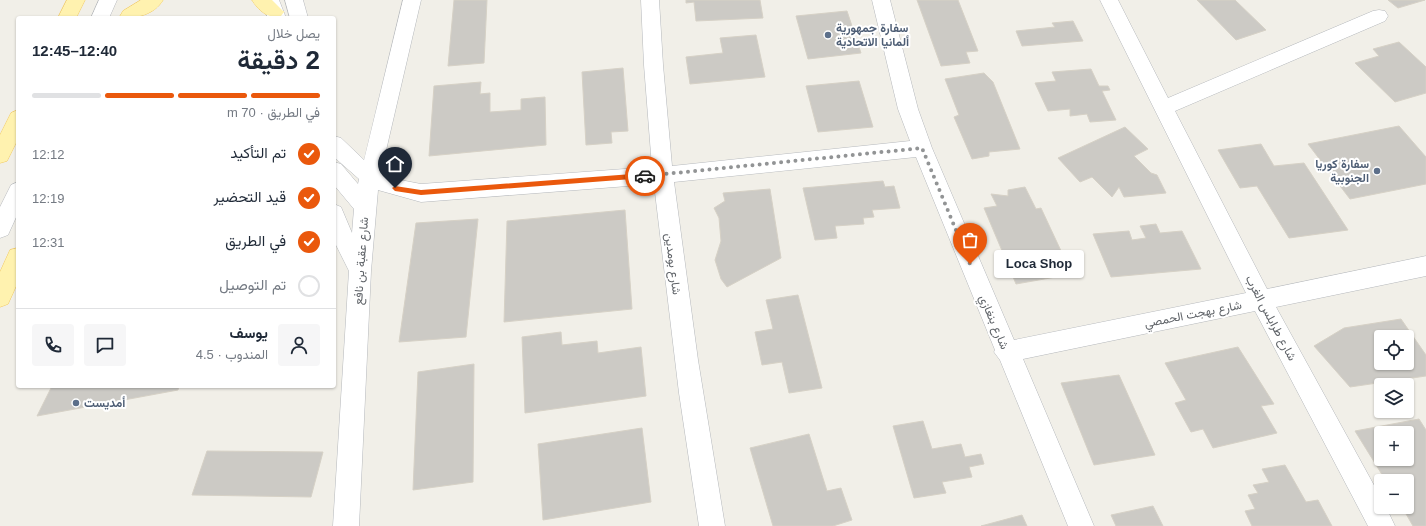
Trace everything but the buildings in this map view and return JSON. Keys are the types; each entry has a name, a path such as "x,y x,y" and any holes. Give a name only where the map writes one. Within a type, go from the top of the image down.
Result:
{"main road":[{"path":"68,16 76,0"},
{"path":"130,11 154,0"},
{"path":"261,0 274,10"},
{"path":"0,155 16,122"},
{"path":"0,297 16,261"}],"street":[{"path":"101,16 108,0"},
{"path":"294,0 298,16"},
{"name":"شارع عقبة بن نافع","path":"346,526 365,207 370,177 412,0"},
{"name":"شارع بومدين","path":"650,0 652,51 662,175 695,434 712,526"},
{"name":"شارع بنغازي","path":"881,0 908,109 922,148 1006,352 1081,526"},
{"name":"شارع طرابلس الغرب","path":"1109,0 1261,300 1382,526"},
{"path":"1163,108 1379,16"},
{"path":"336,146 370,177 395,188 421,193 662,175 922,148"},
{"path":"336,175 365,207"},
{"path":"0,229 16,194"},
{"path":"336,218 342,235 360,271"},
{"name":"شارع بهجت الحمصي","path":"1006,352 1426,266"}],"way so far":[{"path":"645,176 922,148 970,264"}],"place":[{"name":"سفارة جمهورية ألمانيا الاتحادية","path":"828,35"},
{"name":"سفارة كوريا الجنوبية","path":"1377,171"},
{"name":"Loca Shop","path":"970,264"},
{"name":"أمديست","path":"76,403"}],"route":[{"path":"395,188 421,193 645,176"}]}
